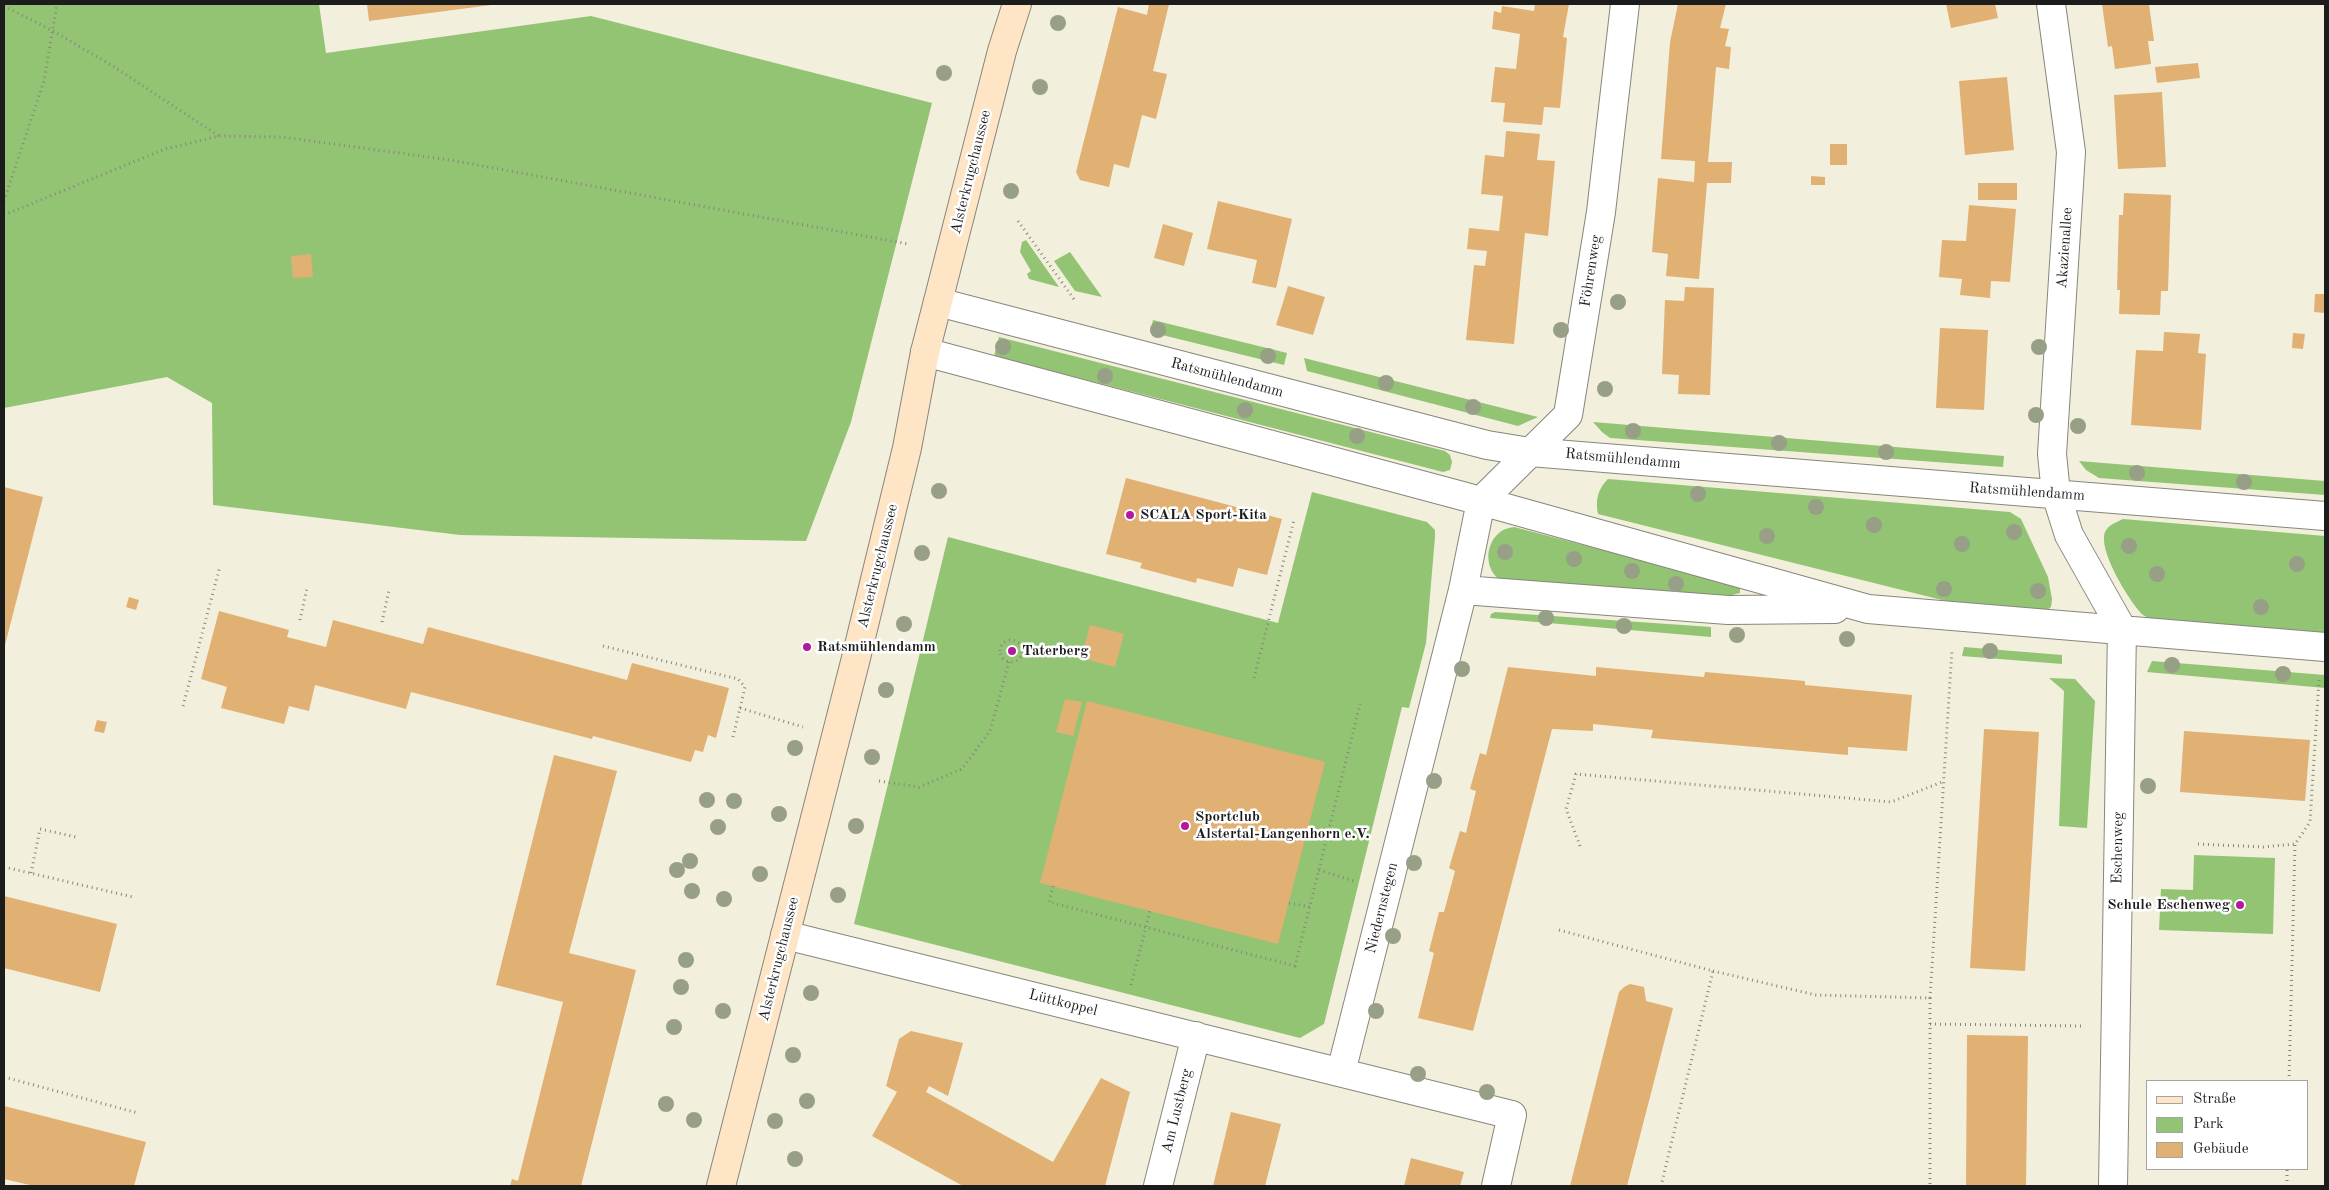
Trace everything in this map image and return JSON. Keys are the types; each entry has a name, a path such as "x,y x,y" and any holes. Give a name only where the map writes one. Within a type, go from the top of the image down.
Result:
{"main road":[{"name":"Alsterkrugchaussee","path":"721,1186 907,448 925,352 1000,60 1017,4"}],"street":[{"name":"Föhrenweg","path":"1480,501 1568,415 1601,212 1624,4"},
{"name":"Akazienallee","path":"2051,4 2071,152 2052,454 2056,494 2069,535 2122,629"},
{"name":"Ratsmühlendamm","path":"938,302 1487,445 1530,452 2325,516"},
{"path":"925,352 1480,501 1868,609"},
{"name":"Niedernstegen","path":"1340,1072 1463,590 1480,501"},
{"path":"1463,590 1728,610 1868,609 2325,647"},
{"name":"Eschenweg","path":"2113,1186 2122,629"},
{"name":"Lüttkoppel","path":"785,935 1340,1072"},
{"name":"Am Lustberg","path":"1158,1186 1196,1036"},
{"path":"1340,1072 1512,1115 1496,1186"}],"path":[{"path":"4,201 44,81 57,4"},
{"path":"4,6 53,31 111,65 219,136"},
{"path":"4,215 165,149 219,136 282,137 450,160 908,244"},
{"path":"1018,221 1078,304"},
{"path":"1254,678 1294,520"},
{"path":"183,706 220,566"},
{"path":"300,620 307,588"},
{"path":"382,622 389,590"},
{"path":"1930,1186 1930,998 1942,782 1954,616"},
{"path":"1013,641 1021,646 1022,653 1018,660 1008,662 1002,658 1000,651 1006,642 1013,641"},
{"path":"602,646 738,680 745,687 733,737"},
{"path":"879,781 919,787 962,769 990,731 1008,662"},
{"path":"1053,886 1049,902 1295,966 1360,704"},
{"path":"2289,1080 2295,844 2310,822 2317,704"},
{"path":"740,708 835,738"},
{"path":"1580,846 1566,809 1576,774 1891,802 1942,782"},
{"path":"31,873 40,829 76,837"},
{"path":"2198,844 2263,847 2295,844"},
{"path":"4,866 133,897"},
{"path":"1289,903 1310,907"},
{"path":"1123,1017 1150,911"},
{"path":"1559,930 1816,995 1930,998"},
{"path":"1661,1186 1713,970"},
{"path":"1930,1024 2115,1026"},
{"path":"4,1077 138,1113"},
{"path":"2287,1170 2287,1186"}],"green space":[{"path":"4,4 319,4 326,53 591,16 932,103 851,422 806,541 460,535 213,505 212,403 167,377 4,408"},
{"path":"1026,240 1059,287 1029,279 1027,274 1031,271 1020,252 1022,242"},
{"path":"1070,252 1102,297 1075,291 1054,261"},
{"path":"1153,320 1287,353 1284,365 1150,332"},
{"path":"999,337 1445,451 1450,455 1452,462 1450,470 1443,472 994,356"},
{"path":"1304,358 1538,417 1518,426 1307,371"},
{"path":"1593,422 2004,456 2003,467 1610,438"},
{"path":"2079,461 2325,481 2325,495 2099,478 2086,470"},
{"path":"1608,479 2010,512 2021,519 2048,577 2052,599 2051,607 2046,611 1958,604 1598,514 1598,495"},
{"name":"Sportclub Alstertal-Langenhorn e.V.","path":"1312,492 1427,522 1435,530 1426,643 1409,708 1402,707 1324,1024 1300,1038 854,924 948,537 1278,623"},
{"path":"2123,519 2325,536 2325,633 2153,620 2146,617 2122,587 2111,565 2104,544 2106,530"},
{"path":"1514,527 1733,584 1740,588 1740,593 1732,595 1691,596 1501,581 1492,571 1489,564 1489,551 1494,538 1499,533"},
{"path":"1495,612 1711,627 1711,637 1490,618 1491,614"},
{"path":"1964,647 2062,655 2062,664 1962,656"},
{"path":"2152,661 2325,675 2325,688 2147,672"},
{"path":"2049,678 2075,679 2095,701 2087,828 2059,826 2064,691"},
{"path":"2194,855 2275,858 2273,934 2159,930 2161,889 2193,890"}],"building":[{"path":"367,4 491,4 491,5 369,21"},
{"path":"1149,4 1169,4 1153,71 1167,74 1156,119 1142,115 1129,168 1114,164 1109,187 1080,180 1076,172 1118,7 1147,15"},
{"path":"1535,4 1569,4 1563,37 1567,38 1560,108 1544,107 1542,125 1503,122 1505,103 1491,102 1495,67 1516,69 1520,34 1492,29 1494,11 1501,13 1502,6 1534,11"},
{"path":"1678,4 1726,4 1720,28 1729,29 1725,46 1731,47 1729,69 1716,67 1708,162 1732,162 1731,183 1707,183 1699,279 1666,276 1668,254 1652,252 1658,178 1694,182 1695,161 1661,159 1670,42"},
{"path":"1946,4 1995,4 1998,18 1951,28"},
{"path":"2102,4 2149,4 2154,41 2148,41 2151,64 2115,69 2112,46 2108,47"},
{"path":"2198,63 2200,78 2157,83 2155,67"},
{"path":"2007,77 2014,150 1965,155 1959,81"},
{"path":"2162,92 2166,167 2118,169 2114,95"},
{"path":"1506,131 1540,134 1537,160 1555,161 1548,236 1525,233 1514,344 1466,340 1474,265 1485,266 1487,251 1467,249 1469,228 1499,231 1503,196 1481,194 1485,155 1504,157"},
{"path":"1830,144 1847,144 1847,165 1830,165"},
{"path":"1811,176 1825,177 1825,185 1811,185"},
{"path":"1978,183 2017,183 2017,200 1978,200"},
{"path":"2124,193 2171,195 2168,291 2161,291 2160,315 2119,314 2120,290 2117,290 2119,215 2123,215"},
{"path":"1218,201 1292,219 1276,288 1252,283 1257,260 1207,249"},
{"path":"1969,205 2016,209 2010,282 1991,281 1990,298 1960,295 1962,279 1939,277 1942,240 1966,241"},
{"path":"1163,224 1193,233 1184,266 1154,258"},
{"path":"311,254 313,277 293,278 291,256"},
{"path":"1288,286 1325,297 1313,335 1276,325"},
{"path":"1685,287 1714,288 1710,395 1678,394 1679,375 1662,374 1665,300 1684,301"},
{"path":"2315,294 2325,294 2325,313 2314,312"},
{"path":"1940,328 1988,330 1984,410 1936,408"},
{"path":"2164,332 2200,334 2198,353 2206,354 2201,430 2131,425 2136,350 2163,351"},
{"path":"2293,333 2305,334 2303,349 2292,348"},
{"path":"1126,478 1282,519 1267,575 1238,568 1233,587 1197,578 1196,583 1140,568 1142,563 1106,554"},
{"path":"4,487 43,497 4,649"},
{"path":"129,597 139,600 136,610 126,607"},
{"path":"219,611 289,630 287,637 326,647 333,620 423,644 428,627 627,680 632,663 729,688 716,738 708,735 703,752 695,750 691,762 593,736 592,739 411,692 406,709 315,685 309,711 289,706 284,724 221,708 227,687 201,679"},
{"path":"1090,625 1124,634 1115,667 1081,658"},
{"path":"1508,667 1596,676 1596,667 1704,677 1705,672 1805,681 1805,685 1912,695 1907,751 1848,747 1848,755 1651,738 1653,730 1593,724 1593,731 1552,729 1473,1031 1418,1018 1434,953 1429,951 1439,912 1444,912 1455,871 1449,868 1460,831 1466,833 1476,791 1470,789 1480,753 1486,755"},
{"path":"1065,699 1082,702 1073,736 1056,732"},
{"path":"1087,701 1325,762 1278,944 1040,883"},
{"path":"97,720 107,722 104,733 94,731"},
{"path":"1984,729 2039,732 2025,971 1970,968"},
{"path":"2184,731 2310,740 2305,801 2180,792"},
{"path":"554,755 617,771 569,953 636,970 581,1186 510,1186 512,1179 518,1181 563,1002 496,985"},
{"path":"4,896 117,924 100,992 4,968"},
{"path":"1630,984 1644,987 1646,1001 1673,1008 1627,1186 1570,1186 1619,992"},
{"path":"911,1031 963,1043 948,1096 929,1086 926,1092 1053,1162 1101,1078 1130,1092 1105,1186 963,1186 872,1136 897,1092 886,1086 899,1039"},
{"path":"1967,1035 2028,1036 2026,1186 1966,1186"},
{"path":"4,1106 146,1142 134,1186 34,1186 4,1179"},
{"path":"1231,1112 1281,1124 1265,1186 1213,1186"},
{"path":"1411,1158 1464,1172 1460,1186 1404,1186"}],"place":[{"name":"SCALA Sport-Kita","path":"1130,515"},
{"name":"Ratsmühlendamm","path":"807,647"},
{"name":"Taterberg","path":"1012,651"},
{"name":"Sportclub Alstertal-Langenhorn e.V.","path":"1185,826"},
{"name":"Schule Eschenweg","path":"2240,905"}]}
